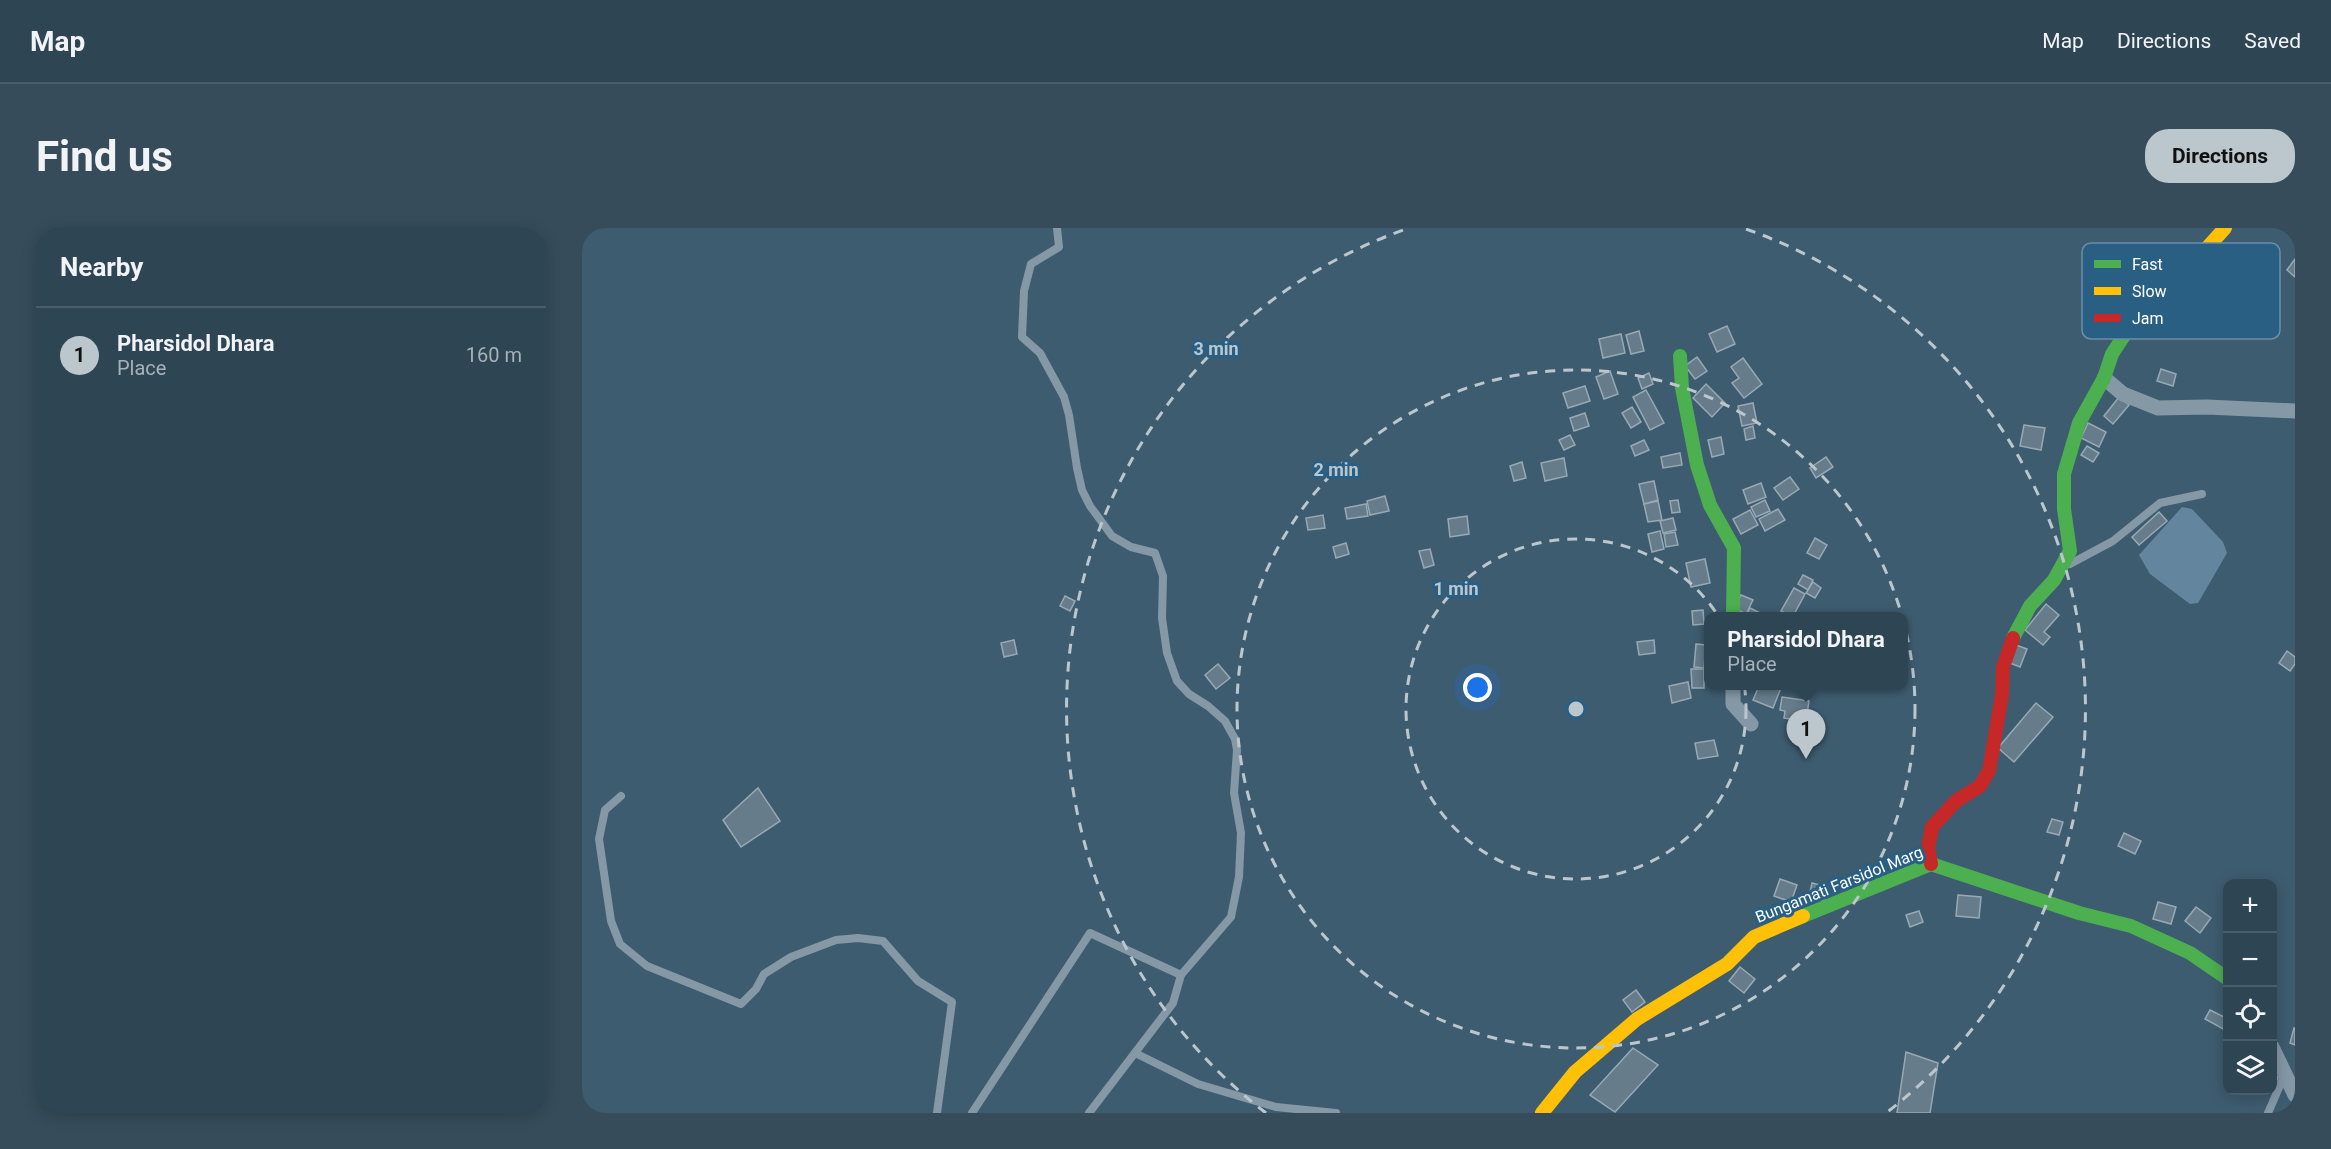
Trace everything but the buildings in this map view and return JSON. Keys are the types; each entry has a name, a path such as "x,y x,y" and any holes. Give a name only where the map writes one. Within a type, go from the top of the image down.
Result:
{"street":[{"path":"2211,243 2225,228"},
{"path":"1931,864 1928,849 1932,827 1956,801 1980,786 1989,771 2002,695 2003,667 2014,635 2030,606 2054,580 2070,550 2064,509 2064,474 2079,423 2104,378 2112,354 2122,339"},
{"path":"1680,356 1682,388 1697,465 1710,506 1734,548 1733,612"},
{"path":"2104,378 2123,394 2158,408 2207,407 2295,411"},
{"path":"1733,690 1733,704 1751,724"},
{"name":"Bungamati Farsidol Marg","path":"1542,1113 1575,1072 1637,1019 1727,964 1754,938 1842,899 1931,864 2069,910 2131,926 2190,952 2223,975"},
{"path":"2277,1058 2295,1095"}],"lane":[{"path":"1058,228 1059,247 1031,264 1024,291 1022,337 1040,353 1064,397 1082,490 1090,506 1112,536 1131,547 1155,553 1163,576 1162,618 1167,653 1177,681 1225,721 1235,739 1237,750 1234,793 1240,833 1239,877 1231,917 1181,975 1173,1003 1089,1113"},
{"path":"2059,569 2113,541 2160,503 2202,494"},
{"path":"621,796 605,810 599,839 610,921 620,944 647,966 678,981 741,1004 756,989 764,974 791,957 836,940 858,938 883,941 918,981 952,1002 938,1113"},
{"path":"972,1113 1090,933 1181,975"},
{"path":"1135,1053 1198,1084 1276,1107 1336,1113"},
{"path":"2268,1113 2285,1075"}],"water":[{"path":"2182,507 2192,509 2223,542 2227,553 2198,603 2190,604 2150,574 2139,555"}],"traffic: fast":[{"path":"2013,638 2030,606 2054,580 2070,551 2064,509 2064,474 2079,423 2104,378 2112,354 2122,339"},
{"path":"1680,356 1682,388 1697,465 1710,505 1734,548 1733,612"},
{"path":"1803,916 1931,864 2079,913 2131,926 2190,953 2223,976"}],"traffic: slow":[{"path":"2211,243 2225,228"},
{"path":"1542,1113 1575,1072 1637,1019 1727,964 1754,937 1803,916"}],"traffic: jam":[{"path":"1931,864 1928,848 1932,827 1956,801 1980,786 1989,771 2002,695 2003,667 2013,638"}],"place":[{"name":"Pharsidol Dhara","path":"1806,759"}]}
